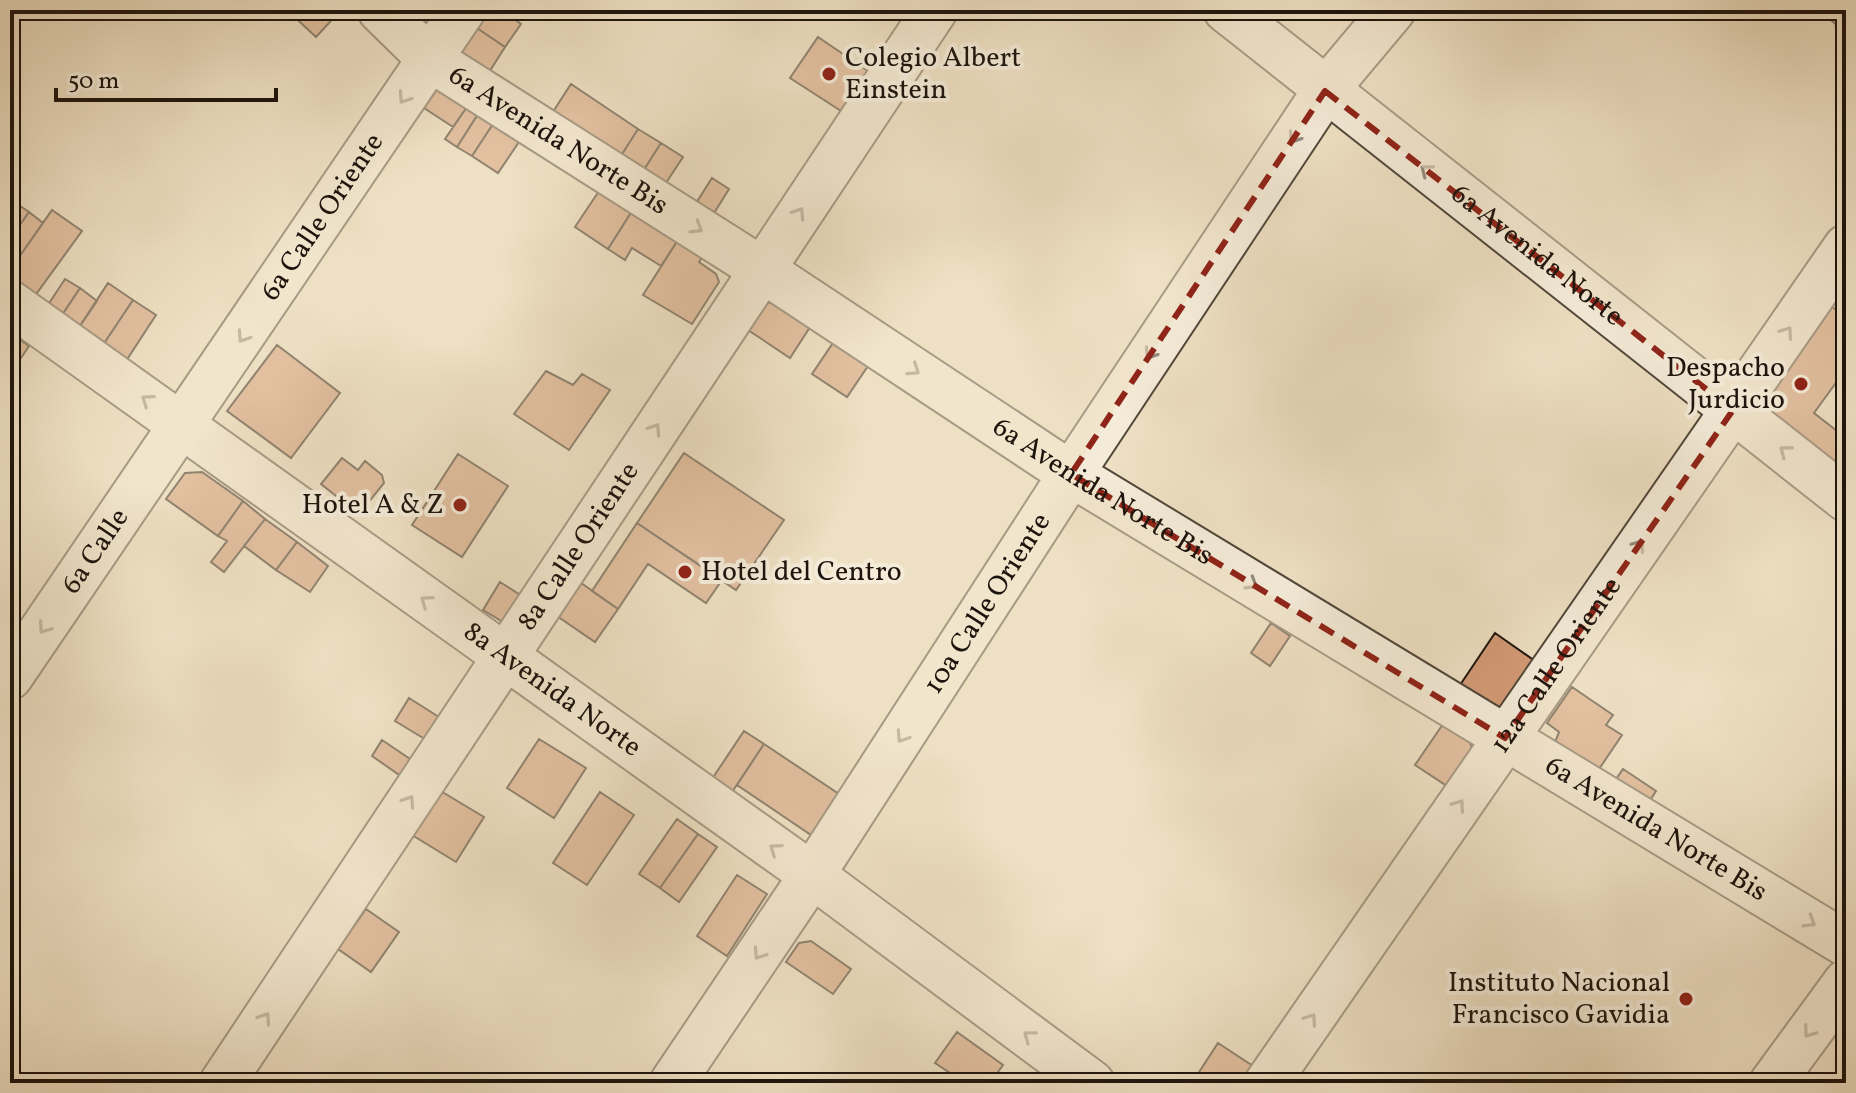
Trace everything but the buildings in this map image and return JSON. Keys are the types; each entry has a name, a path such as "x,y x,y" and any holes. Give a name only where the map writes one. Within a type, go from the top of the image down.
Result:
{"street":[{"name":"6a Avenida Norte Bis","path":"380,10 430,59 761,269 1071,474 1846,944"},
{"name":"6a Calle Oriente","path":"183,426 463,10"},
{"name":"8a Calle Oriente","path":"222,1083 935,10"},
{"name":"6a Avenida Norte","path":"1226,10 1846,499"},
{"name":"10a Calle Oriente","path":"672,1083 812,875 1071,474 1325,91 1393,10"},
{"name":"12a Calle Oriente","path":"1267,1083 1846,247"},
{"name":"8a Avenida Norte","path":"10,303 812,875 1092,1083"},
{"name":"6a Calle","path":"10,677 183,426"},
{"path":"1772,1083 1846,982"}],"highlighted area":[{"path":"1325,91 1733,410 1505,738 1071,474"}],"place":[{"name":"Colegio Albert Einstein","path":"829,74"},
{"name":"Despacho Jurdicio","path":"1801,384"},
{"name":"Hotel A & Z","path":"460,505"},
{"name":"Hotel del Centro","path":"685,572"},
{"name":"Instituto Nacional Francisco Gavidia","path":"1686,999"}]}
